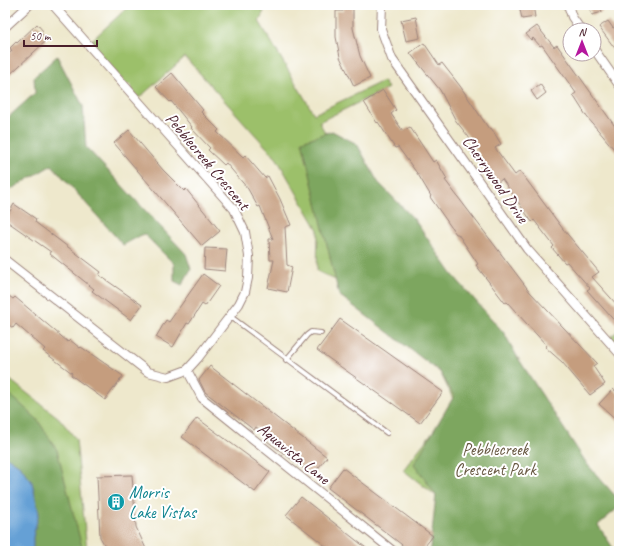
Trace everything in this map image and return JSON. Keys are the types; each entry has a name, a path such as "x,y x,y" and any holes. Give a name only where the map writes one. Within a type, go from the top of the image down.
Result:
{"street":[{"path":"5,27 29,5"},
{"name":"Pebblecreek Crescent","path":"53,5 129,93 226,199 240,220 245,232 250,267 245,292 231,317 187,370"},
{"name":"Cherrywood Drive","path":"382,5 381,29 392,59 527,249 619,353"},
{"path":"568,5 575,22"},
{"path":"602,61 619,85"},
{"path":"5,260 148,372 168,377 187,370"},
{"name":"Aquavista Lane","path":"187,370 202,398 394,551"}],"lane":[{"path":"231,317 286,360 387,434"},
{"path":"286,360 306,335 311,332 321,333"}],"green space":[{"name":"Pebblecreek Crescent Park","path":"130,5 267,5 259,21 314,114 383,81 388,88 319,122 331,142 485,353 619,500 506,550 403,470 455,403 424,338 374,299 317,271 318,230 277,159 185,57 139,98 130,89 132,87 129,84 127,85 89,43"},
{"path":"57,56 83,106 86,147 186,254 191,269 182,285 174,281 174,264 144,234 123,245 52,165 5,193 5,120 35,93 34,77"},
{"name":"Pebblecreek Crescent Park","path":"332,131 357,144 378,182 414,219 452,274 504,333 518,358 587,464 619,500 619,507 598,525 615,551 430,551 436,495 414,464 454,396 440,372 339,295 302,141"},
{"path":"619,330 619,341 616,344 610,337"},
{"path":"5,376 59,418 76,439 87,551 33,551 5,456"},
{"path":"5,390 37,419 57,450 83,551 22,551 5,478"}],"water":[{"path":"5,456 20,466 32,482 39,513 33,537 33,551 5,551"}],"building":[{"path":"519,5 533,5 535,17 522,19"},
{"path":"588,5 600,5 602,12 592,15"},
{"path":"343,6 353,6 353,28 360,56 370,78 354,86 340,57 336,37 336,11 343,11"},
{"path":"416,17 420,38 406,41 401,20"},
{"path":"608,21 613,28 615,27 619,32 619,54 602,31 602,25"},
{"path":"37,24 43,31 41,33 47,40 5,79 5,57 12,51 10,48"},
{"path":"537,26 554,47 557,45 562,52 562,62 569,62 619,132 619,155 587,117 573,95 576,93 542,45 540,46 533,38 531,40 526,34"},
{"path":"424,43 439,65 442,63 460,86 489,129 491,128 501,144 495,148 515,175 520,171 563,229 599,272 592,277 619,307 619,326 587,290 590,288 567,262 565,263 552,248 554,246 534,220 532,222 502,179 497,183 488,170 468,136 456,121 440,90 410,53"},
{"path":"172,73 203,110 201,112 219,130 217,132 243,157 245,155 265,178 268,176 291,225 285,227 287,265 292,267 287,292 268,288 274,260 270,260 269,239 273,239 260,206 258,207 248,189 226,163 224,165 208,150 210,148 191,128 192,127 171,101 170,102 156,87"},
{"path":"540,84 546,93 537,100 531,91"},
{"path":"383,90 396,110 391,114 403,131 410,127 433,162 436,160 447,179 445,180 530,292 597,363 593,366 605,384 590,395 562,362 545,347 547,346 507,302 505,303 476,265 478,264 458,234 456,234 430,197 431,196 419,176 398,147 395,148 378,122 377,123 364,102"},
{"path":"129,130 163,170 184,191 186,189 220,231 202,246 114,143"},
{"path":"14,204 36,219 35,222 101,272 99,275 142,305 131,320 92,291 94,289 50,254 51,252 5,220"},
{"path":"205,248 227,249 225,271 204,269"},
{"path":"203,274 219,286 205,306 202,304 189,324 187,323 173,347 156,337 166,320 169,322"},
{"path":"5,293 13,299 15,297 68,342 70,340 123,376 105,400 71,375 72,373 43,351 45,349 16,324 13,328 5,322"},
{"path":"340,319 443,392 420,423 317,350"},
{"path":"210,366 327,457 315,472 313,471 311,474 267,441 270,437 256,427 254,430 205,392 199,380"},
{"path":"613,389 619,394 619,422 599,404"},
{"path":"197,418 270,472 255,492 182,437"},
{"path":"343,468 433,536 421,551 410,551 328,488"},
{"name":"Morris Lake Vistas","path":"132,475 136,527 147,551 108,551 100,537 97,476"},
{"path":"301,497 370,551 332,551 286,515"}],"place":[{"name":"Morris Lake Vistas","path":"116,502"}]}
